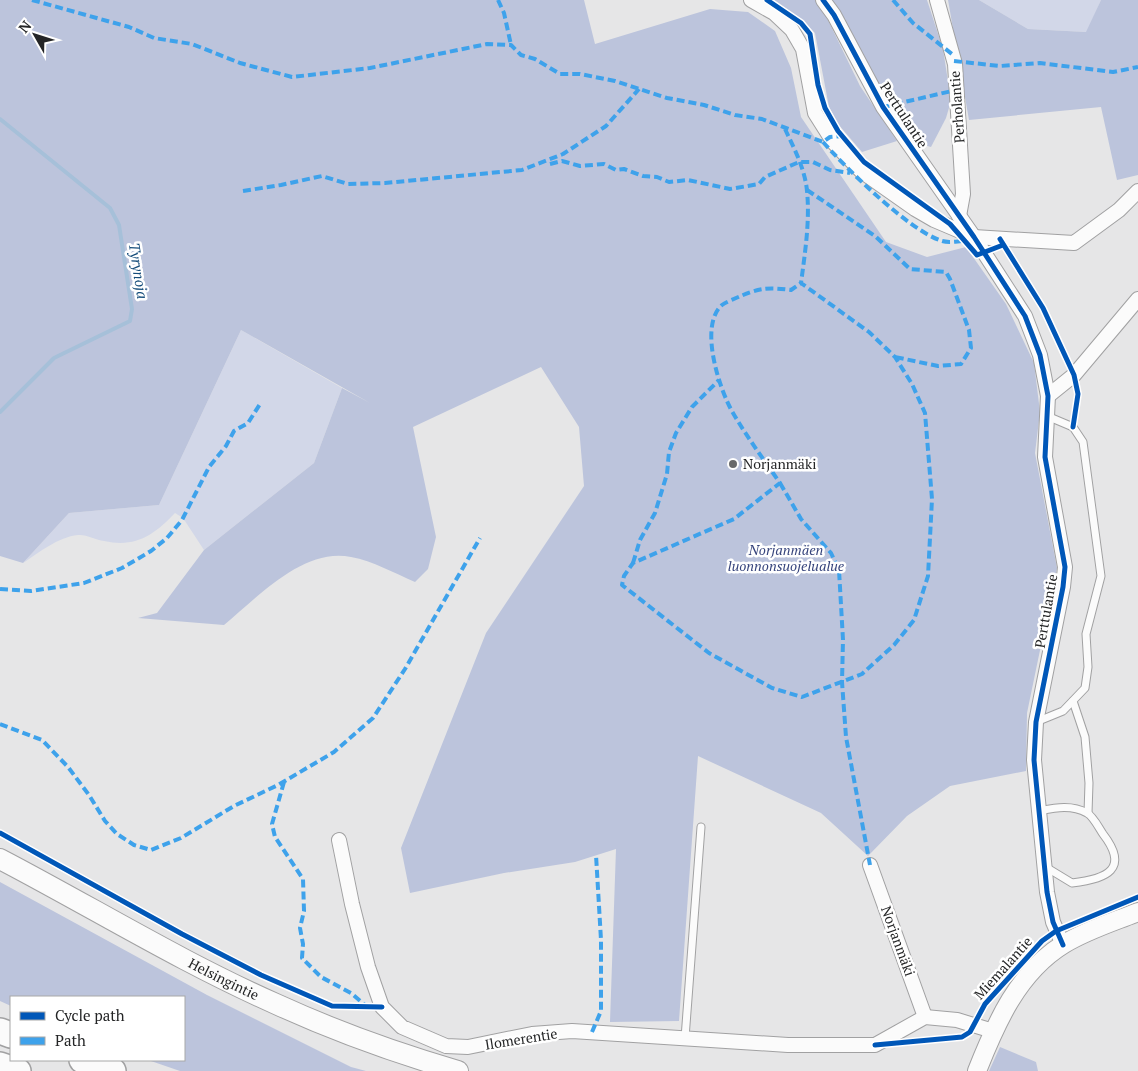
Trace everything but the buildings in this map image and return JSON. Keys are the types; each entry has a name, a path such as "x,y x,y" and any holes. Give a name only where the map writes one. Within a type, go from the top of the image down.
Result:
{"highway":[{"path":"85,1061 113,1071"},
{"path":"0,1065 18,1071"}],"main road":[{"name":"Helsingintie","path":"0,860 154,943 275,1004 371,1042 458,1071"}],"street":[{"path":"751,0 774,14 792,30 803,50 815,112 834,143 861,171 908,205 934,220 974,237 1074,243 1119,210 1138,192"},
{"name":"Perttulantie","path":"823,0 834,15 883,108 974,237 1025,316 1040,355 1048,396 1045,456 1065,567 1062,596 1036,722 1034,760 1050,911 1062,945"},
{"name":"Perholantie","path":"937,0 955,64 963,194 959,216"},
{"path":"1048,396 1074,375 1138,299"},
{"name":"Ilomerentie","path":"340,840 352,904 368,967 382,1007 402,1027 446,1046 468,1047 532,1034 572,1031 788,1045 875,1046 925,1017"},
{"name":"Norjanmäki","path":"870,865 925,1017"},
{"name":"Miemalantie","path":"977,1071 993,1031 1012,996 1039,965 1062,945 1091,930 1138,912"},
{"path":"925,1017 958,1020 993,1031"}],"lane":[{"path":"1036,722 1063,711 1085,688 1088,667 1086,634 1101,576 1083,442 1073,426 1047,416"},
{"path":"1073,701 1085,737 1089,782 1088,813"},
{"path":"1038,811 1064,806 1088,813 1113,847 1117,862 1115,867 1104,876 1072,884 1044,865"},
{"path":"685,1038 701,827"}],"shaded area":[{"path":"979,0 1101,0 1087,32 1028,29"},
{"path":"241,330 342,388 314,463 204,550 183,518 175,513 160,528 135,541 115,543 84,535 71,536 49,546 23,563 69,513 159,505"}],"green space":[{"name":"Norjanmäen luonnonsuojelualue","path":"0,0 584,0 595,44 710,9 748,12 775,31 791,68 801,117 886,242 927,257 966,247 1006,304 1034,363 1040,412 1035,453 1057,568 1027,713 1026,771 950,786 907,816 868,856 821,813 698,756 679,1021 610,1022 616,849 575,862 504,873 410,893 401,848 486,633 584,486 579,427 541,367 413,427 436,537 428,569 415,582 367,561 351,557 333,556 298,567 282,577 224,625 138,618 157,613 204,550 314,463 342,388 370,403 241,330 159,505 69,513 23,563 0,556"},
{"path":"774,0 815,0 826,16 860,86 897,141 862,152 838,124 829,107 815,33 804,22"},
{"path":"832,0 927,0 943,49 951,101 946,118 931,147 917,143 885,97"},
{"path":"948,0 979,0 1028,29 1086,32 1101,0 1138,0 1138,175 1117,180 1101,107 969,120"},
{"path":"0,882 207,995 351,1067 366,1071 180,1071 151,1061 185,1061 185,996 10,996 10,1006 0,1001"},
{"path":"1000,1047 1036,1062 1038,1071 989,1071"}],"waterway":[{"name":"Tyrynoja","path":"0,119 110,208 119,225 132,309 130,321 54,358 0,412"}],"marked path":[{"path":"32,0 129,27 154,38 192,44 240,63 292,77 370,68 487,44 511,45 521,55 535,59 560,74 580,74 615,81 667,98 704,105 735,115 762,119 823,142 830,137 842,136"},
{"path":"498,0 504,13 511,45"},
{"path":"893,0 913,23 952,54"},
{"path":"954,61 1000,66 1040,63 1113,72 1138,67"},
{"path":"243,191 322,176 348,184 385,183 522,170 563,154 606,126 639,89"},
{"path":"883,107 956,90"},
{"path":"785,129 802,167 807,191 807,225 801,283 869,332 895,357 912,384 925,413 932,499 928,576 914,620 894,645 862,674 802,697 772,688 709,653 622,585 624,576 633,563 734,519 780,483 744,431 722,390 714,359 712,328 715,315 722,305 727,302 763,289 791,290 801,283"},
{"path":"823,142 862,182 912,225 942,241 965,241"},
{"path":"550,164 562,161 580,166 604,164 616,170 624,169 669,182 688,180 730,189 759,184 765,177 799,162 813,162 830,170 850,173"},
{"path":"807,190 875,236 910,269 946,272 950,279 969,330 971,348 961,364 938,366 895,357"},
{"path":"633,563 640,540 655,513 667,474 669,452 676,433 692,407 719,380"},
{"path":"0,589 31,591 84,583 122,568 151,551 167,538 182,520 209,467 226,446 234,431 248,423 260,404"},
{"path":"780,483 801,519 831,553 839,570 843,640 842,682 846,737 870,865"},
{"path":"0,724 42,740 68,767 105,821 117,834 134,845 151,850 181,838 234,806 278,785 334,752 373,718 405,669 480,538"},
{"path":"284,782 272,824 275,837 303,879 304,911 300,928 303,944 302,958 321,977 351,993 365,1005"},
{"path":"592,1032 601,1011 601,940 596,855"}],"cycle path":[{"path":"767,0 801,23 810,34 818,85 825,108 838,131 864,162 950,224 977,255 1003,245"},
{"path":"823,0 834,15 883,107 974,237 1025,316 1040,355 1048,396 1045,457 1065,567 1063,587 1036,722 1034,760 1047,892 1053,922 1063,945"},
{"path":"1000,239 1043,308 1074,375 1078,394 1073,427"},
{"path":"0,833 182,934 261,975 332,1006 382,1007"},
{"path":"875,1045 962,1037 970,1032 985,1004 1042,941 1056,931 1138,897"}],"place":[{"name":"Norjanmäki","path":"733,464"}]}
